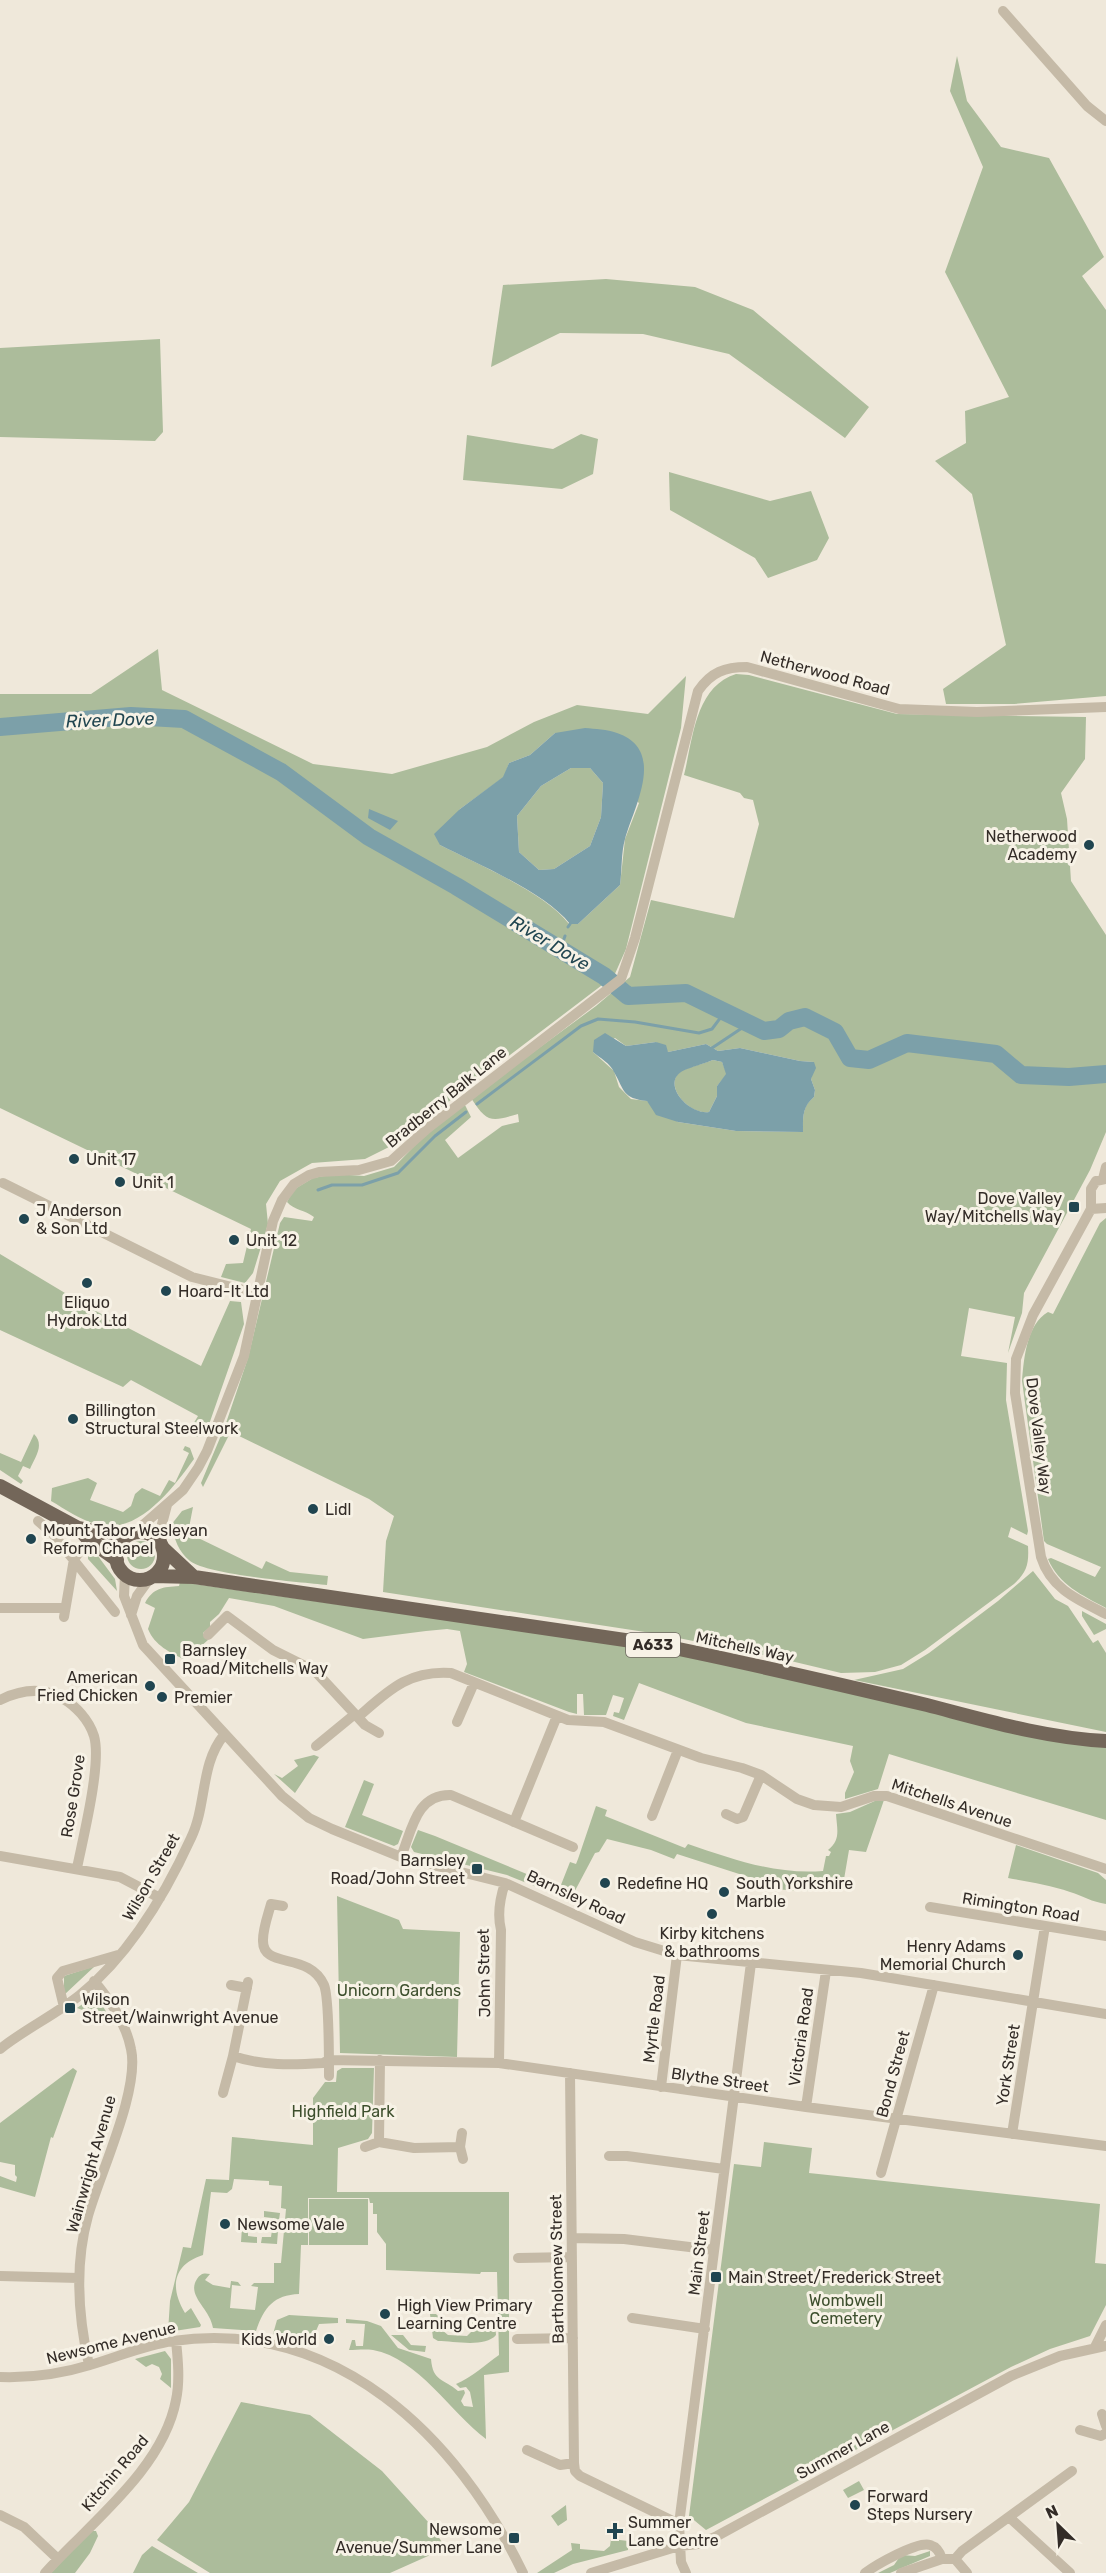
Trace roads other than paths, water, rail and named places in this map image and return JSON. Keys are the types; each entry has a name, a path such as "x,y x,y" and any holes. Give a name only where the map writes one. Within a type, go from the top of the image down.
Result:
{"main road":[{"path":"0,1486 78,1528 89,1540 117,1560 125,1574 138,1580 152,1577 162,1567 163,1547"},
{"path":"78,1528 130,1535 154,1535 194,1577"},
{"path":"117,1560 117,1548 130,1535"},
{"name":"Mitchells Way","path":"152,1577 194,1577 659,1646 739,1661 1016,1727 1087,1740 1106,1741"}],"street":[{"path":"1003,11 1087,106 1106,121"},
{"name":"Netherwood Road","path":"621,979 635,938 698,690 720,670 747,667 899,709 977,712 1106,707"},
{"name":"Bradberry Balk Lane","path":"130,1535 183,1490 198,1468 226,1405 244,1356 273,1221 282,1200 294,1184 319,1172 359,1170 391,1161 428,1128 621,979"},
{"path":"1105,1179 1106,1167"},
{"name":"Dove Valley Way","path":"1105,1179 1096,1181 1090,1189 1091,1209 1032,1315 1016,1359 1015,1393 1044,1569 1061,1590 1106,1614"},
{"path":"3,1184 192,1277 259,1294"},
{"path":"1091,1209 1106,1208"},
{"path":"163,1547 162,1524 167,1505"},
{"path":"38,1521 54,1534 115,1612"},
{"path":"0,1608 64,1613 74,1559 89,1540"},
{"name":"Barnsley Road","path":"125,1574 124,1596 143,1645 282,1796 309,1818 351,1838 401,1857 505,1883 635,1942 677,1955 934,1984 1106,2014"},
{"path":"131,1616 137,1596 152,1577"},
{"path":"208,1635 227,1616 250,1636 315,1671 365,1725 379,1733"},
{"name":"Mitchells Avenue","path":"316,1746 398,1684 431,1672 451,1673 557,1716 583,1722 604,1722 678,1750 761,1775 797,1799 814,1805 841,1807 874,1797 886,1796 1106,1869"},
{"path":"457,1722 474,1683"},
{"name":"Rose Grove","path":"0,1700 25,1692 51,1692 75,1707 90,1727 96,1750 95,1768 77,1868"},
{"path":"514,1822 557,1716"},
{"name":"Wilson Street","path":"0,2049 64,2007 94,1981 119,1955 160,1898 199,1820 208,1763 215,1746 224,1735"},
{"path":"652,1816 678,1750"},
{"path":"726,1814 737,1819 743,1817 761,1775"},
{"path":"401,1857 424,1803 437,1796 451,1795 573,1847"},
{"path":"0,1856 120,1877 160,1898"},
{"name":"John Street","path":"500,2063 501,1930 499,1922 500,1898 505,1883"},
{"path":"283,1906 271,1904 263,1939 264,1949 272,1958 309,1967 319,1976 325,1987 329,2076"},
{"name":"Rimington Road","path":"930,1907 1106,1936"},
{"name":"York Street","path":"1012,2134 1045,1926"},
{"path":"64,2007 57,1978 63,1971 119,1955"},
{"name":"Myrtle Road","path":"661,2087 677,1955"},
{"name":"Main Street","path":"686,2573 681,2562 679,2524 751,1963"},
{"name":"Victoria Road","path":"806,2107 826,1971"},
{"name":"Wainwright Avenue","path":"89,2365 81,2330 79,2278 87,2217 114,2140 132,2077 132,2050 123,2023 107,1996 94,1981"},
{"name":"Bond Street","path":"881,2173 934,1984"},
{"path":"223,2093 247,1985 231,1985"},
{"name":"Blythe Street","path":"233,2056 274,2064 323,2063 329,2060 500,2063 806,2107 1106,2146"},
{"path":"379,2142 380,2060"},
{"name":"Bartholomew Street","path":"570,2073 574,2463"},
{"path":"462,2133 460,2147 463,2159"},
{"path":"365,2148 379,2142 414,2148 460,2147"},
{"path":"609,2156 627,2156 724,2169"},
{"path":"572,2238 624,2239 714,2250"},
{"path":"518,2258 572,2258"},
{"path":"0,2276 79,2278"},
{"path":"632,2318 705,2329"},
{"path":"1101,2346 1106,2325"},
{"name":"Newsome Avenue","path":"0,2377 36,2376 89,2365 131,2351 209,2337 260,2340 337,2366 401,2409 436,2443 470,2483 504,2535 523,2573"},
{"path":"516,2339 573,2338"},
{"name":"Kitchin Road","path":"45,2573 153,2456 171,2419 178,2391 177,2341"},
{"name":"Summer Lane","path":"591,2573 679,2546 698,2544 717,2536 1011,2376 1049,2359 1101,2346"},
{"path":"1102,2415 1106,2427"},
{"path":"1080,2430 1101,2436 1106,2433"},
{"path":"527,2450 560,2466 574,2463 575,2471 580,2476 679,2524"},
{"path":"901,2573 942,2559 955,2559 962,2551 1072,2471"},
{"path":"0,2515 24,2527 58,2559"},
{"path":"1010,2518 1070,2573"},
{"path":"865,2573 900,2553 924,2544 932,2545 939,2551 942,2559"},
{"path":"955,2559 967,2573"}],"water":[{"path":"585,728 617,733 632,741 641,752 644,765 640,795 624,844 620,885 578,924 570,924 559,912 528,890 440,845 434,834 460,809 503,777 509,763 530,755 555,733","holes":["571,768 590,768 603,783 601,817 590,846 554,869 539,870 519,852 517,816 541,786"]},
{"path":"369,809 398,821 390,830 368,818"},
{"path":"605,1033 626,1046 656,1042 666,1045 668,1052 706,1044 718,1051 740,1048 814,1062 816,1068 811,1079 815,1090 814,1097 805,1109 803,1132 736,1131 678,1122 656,1115 647,1101 628,1096 610,1066 593,1052 594,1040","holes":["713,1060 722,1062 726,1074 717,1086 717,1096 709,1112 701,1112 686,1104 676,1091 676,1078 681,1072"]}],"waterway":[{"name":"River Dove","path":"0,727 131,716 184,719 281,772 369,837 456,886 604,976 628,996 686,993 764,1031 779,1029 789,1021 805,1017 835,1032 850,1058 869,1060 907,1043 996,1054 1021,1075 1069,1077 1106,1074"},
{"path":"560,950 565,936"},
{"path":"477,1104 581,1026 598,1019 635,1022 699,1033 712,1029 724,1013"},
{"path":"712,1048 748,1024"},
{"path":"318,1190 332,1185 362,1185 398,1173 435,1136 466,1112"}],"place":[{"name":"Netherwood Academy","path":"1089,845"},
{"name":"Unit 17","path":"74,1159"},
{"name":"Unit 1","path":"120,1182"},
{"name":"Dove Valley Way/Mitchells Way","path":"1074,1207"},
{"name":"J Anderson & Son Ltd","path":"24,1219"},
{"name":"Unit 12","path":"234,1240"},
{"name":"Eliquo Hydrok Ltd","path":"87,1283"},
{"name":"Hoard-It Ltd","path":"166,1291"},
{"name":"Billington Structural Steelwork","path":"73,1419"},
{"name":"Lidl","path":"313,1509"},
{"name":"Mount Tabor Wesleyan Reform Chapel","path":"31,1539"},
{"name":"Barnsley Road/Mitchells Way","path":"170,1659"},
{"name":"American Fried Chicken","path":"150,1686"},
{"name":"Premier","path":"162,1697"},
{"name":"Barnsley Road/John Street","path":"477,1869"},
{"name":"Redefine HQ","path":"605,1883"},
{"name":"South Yorkshire Marble","path":"724,1892"},
{"name":"Kirby kitchens & bathrooms","path":"712,1914"},
{"name":"Henry Adams Memorial Church","path":"1018,1955"},
{"name":"Wilson Street/Wainwright Avenue","path":"70,2008"},
{"name":"Newsome Vale","path":"225,2224"},
{"name":"Main Street/Frederick Street","path":"716,2277"},
{"name":"High View Primary Learning Centre","path":"385,2314"},
{"name":"Kids World","path":"329,2339"},
{"name":"Forward Steps Nursery","path":"855,2505"},
{"name":"Summer Lane Centre","path":"615,2531"},
{"name":"Newsome Avenue/Summer Lane","path":"514,2538"}],"park label":[{"name":"Unicorn Gardens","path":"399,1990"},
{"name":"Highfield Park","path":"343,2111"},
{"name":"Wombwell Cemetery","path":"846,2309"}]}
